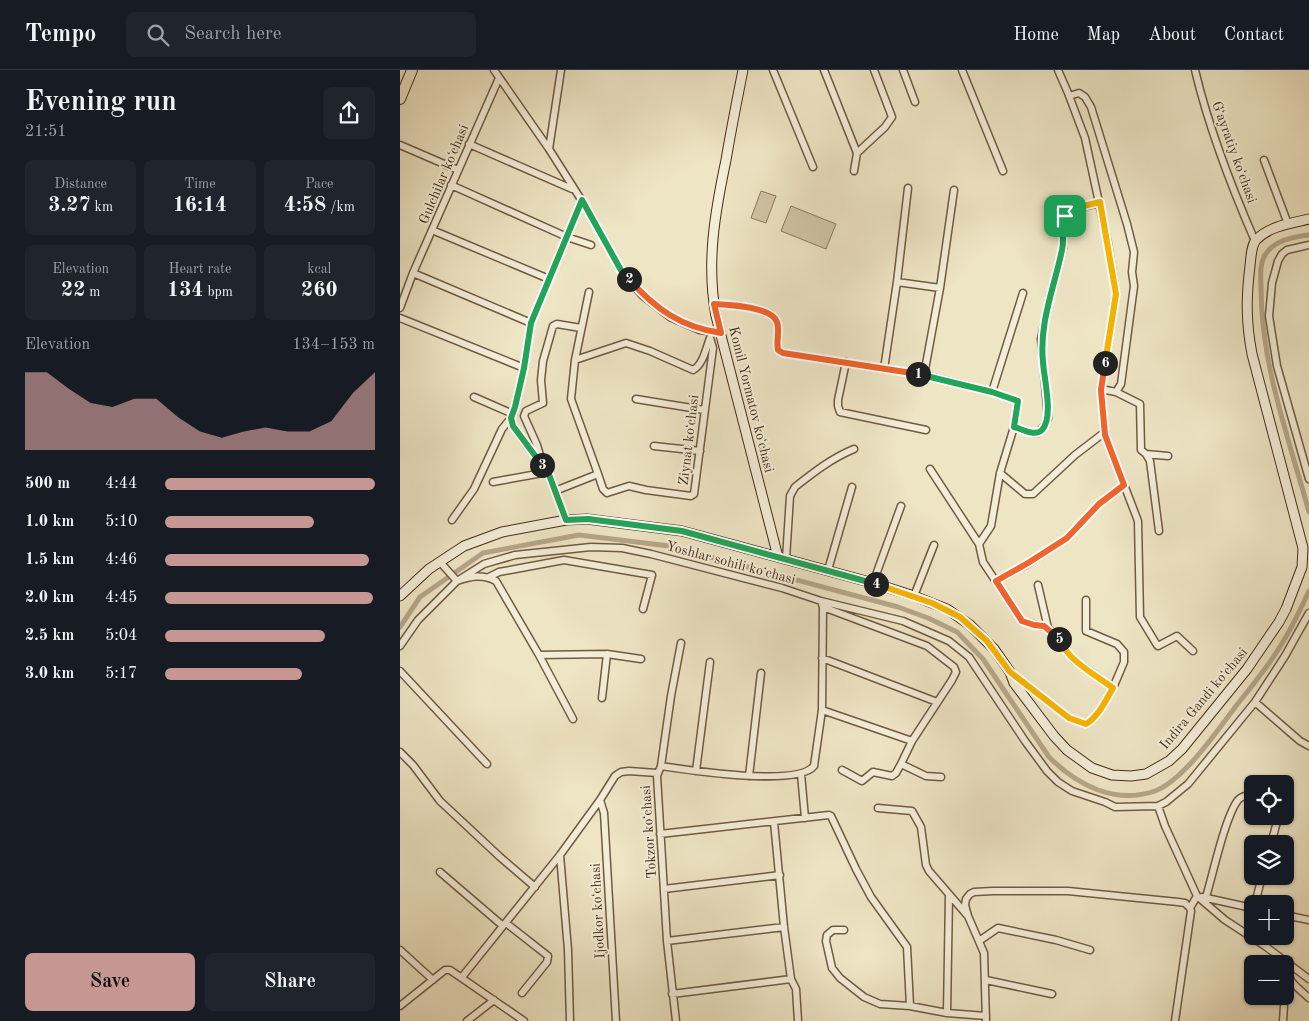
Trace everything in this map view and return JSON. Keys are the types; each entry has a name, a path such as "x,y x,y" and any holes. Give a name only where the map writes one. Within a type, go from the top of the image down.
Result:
{"main road":[{"path":"400,87 407,70"},
{"path":"400,99 412,70"}],"street":[{"path":"494,70 582,200 622,272 643,296 670,317 700,330 715,334 697,369 693,370 650,351 626,343 575,360"},
{"path":"549,149 561,70"},
{"name":"Komil Yormatov koʻchasi","path":"743,70 711,247 711,288 714,304 715,334 782,558"},
{"path":"773,70 813,167"},
{"path":"824,70 857,153 854,170"},
{"path":"857,153 885,127 892,117 874,70"},
{"path":"902,70 915,102"},
{"path":"962,70 1003,171"},
{"path":"1058,70 1084,138 1100,202 1116,294 1101,390 1105,432 1138,521 1140,617 1157,646 1177,636 1193,651"},
{"name":"Gʻayratiy koʻchasi","path":"1195,70 1201,95 1234,192 1255,241"},
{"name":"Gulchilar koʻchasi","path":"400,308 413,273 499,78"},
{"path":"1069,96 1078,93 1085,97 1091,107 1134,252 1132,272 1134,286 1128,335 1121,384 1116,392"},
{"path":"469,144 574,189"},
{"path":"400,145 458,170"},
{"path":"1264,160 1288,224"},
{"path":"451,185 568,237 591,245"},
{"path":"884,369 898,282 908,188"},
{"path":"924,375 940,288 954,190"},
{"path":"545,469 513,426 512,416 524,368 531,323 582,200"},
{"path":"1014,427 1038,433 1045,426 1048,411 1041,339 1063,248 1062,222 1068,212 1075,208 1100,202"},
{"path":"1255,241 1268,231 1288,224 1309,220"},
{"path":"432,230 549,279"},
{"name":"Indira Gandi koʻchasi","path":"400,596 429,569 442,565 464,546 502,532 566,520 588,519 682,531 873,583 914,596 946,609 970,625 994,649 1010,672 1014,683 1054,736 1067,750 1092,768 1112,775 1146,774 1162,766 1182,749 1247,669 1279,622 1298,581 1304,553 1252,354 1248,331 1246,300 1255,241"},
{"path":"1309,245 1287,250 1278,261 1272,283 1269,316 1277,366 1309,479"},
{"path":"413,273 531,323"},
{"path":"898,282 940,288"},
{"name":"Ziynat koʻchasi","path":"589,292 575,360 571,399 603,489 607,493 629,486 691,496 694,494 715,334"},
{"path":"992,392 1023,293"},
{"path":"714,304 741,306 772,316 777,323 777,346 780,352 924,375 992,392 1018,401 1014,427 1000,473 991,526 979,544"},
{"path":"400,318 524,368"},
{"path":"566,520 524,416 526,410 542,403 541,380 553,326 557,324 581,328"},
{"path":"846,362 838,400 840,412 926,430"},
{"path":"1101,390 1116,392 1140,404 1141,450 1146,454 1151,468 1159,531"},
{"path":"474,397 512,416"},
{"path":"636,399 704,410"},
{"path":"452,520 474,489 502,429 512,416"},
{"path":"1000,473 1025,494 1033,494 1075,455 1105,432"},
{"path":"654,446 700,452"},
{"path":"782,558 792,490 819,468 854,449"},
{"path":"1146,454 1168,456"},
{"path":"493,482 545,469"},
{"path":"930,469 979,544 982,562 1022,621 1048,628 1063,643 1067,652 1074,660 1113,688"},
{"path":"555,491 598,474"},
{"path":"996,581 1067,538 1099,504 1124,485"},
{"path":"828,570 852,487"},
{"path":"873,583 901,506"},
{"path":"914,596 934,545"},
{"name":"Yoshlar sohili koʻchasi","path":"400,646 418,620 457,581 484,564 515,555 591,547 622,548 651,554 721,571 822,604 926,646 945,659 954,667 956,672 912,741 900,764"},
{"path":"489,577 499,572 564,560 639,571 652,575 644,609"},
{"path":"442,565 457,581 471,576 489,577 496,581 573,719"},
{"path":"1038,586 1048,628"},
{"path":"1010,672 1069,718 1086,724 1090,721 1113,688 1124,662 1124,652 1117,644 1086,631 1086,600"},
{"path":"661,766 749,776 801,774 814,766 822,710 822,604"},
{"name":"Yoshlar sohili koʻchasi","path":"822,604 903,621 949,641 969,657 1025,741 1047,771 1058,782 1072,791 1115,807 1158,806"},
{"path":"1276,955 1194,901 1158,806 1188,784 1255,702 1285,656 1309,613"},
{"name":"Tokzor koʻchasi","path":"676,1021 667,941 657,773 661,766 670,696 681,644"},
{"path":"539,655 607,654 640,659"},
{"path":"602,698 607,654"},
{"path":"822,658 937,702"},
{"path":"696,771 710,662"},
{"path":"400,671 487,764"},
{"path":"749,776 761,673"},
{"path":"1255,702 1300,741 1309,746"},
{"path":"822,710 912,741"},
{"path":"400,752 413,765 440,801 535,887"},
{"path":"842,770 862,780 873,772 892,776 896,773 900,764 926,776 941,777"},
{"path":"462,977 560,855 616,776 621,772 657,773"},
{"path":"801,774 805,818"},
{"path":"1206,897 1231,813 1239,799 1244,797"},
{"name":"Ijodkor koʻchasi","path":"600,800 604,813 616,1021"},
{"path":"878,808 912,811 921,827 926,866 968,916"},
{"path":"660,834 831,816 871,898 906,946 910,1006"},
{"path":"774,822 784,927 791,979 796,989 798,1021"},
{"path":"560,855 568,950 570,1021"},
{"path":"440,872 504,924 548,956 547,962 522,993"},
{"path":"664,889 780,875"},
{"path":"844,930 833,930 827,935 826,941 830,963 834,973 859,993 880,1004 910,1006 986,1019 984,953 965,905 966,899 974,892 1068,890 1184,903 1206,897 1244,906"},
{"path":"947,1013 949,895"},
{"path":"1175,1021 1194,901"},
{"path":"1294,917 1309,920"},
{"path":"667,941 784,927"},
{"path":"979,941 994,930 1004,929 1056,940 1090,950"},
{"path":"400,950 433,980"},
{"path":"1294,968 1309,979"},
{"path":"400,1006 447,969 452,970 524,1021"},
{"path":"672,994 791,979"},
{"path":"986,980 1052,994"},
{"path":"1294,984 1309,998"},
{"path":"467,1021 494,1000"},
{"path":"1283,1021 1284,1006"}],"shaded area":[{"path":"761,191 776,196 766,223 751,218"},
{"path":"791,206 836,224 826,249 781,231"}],"waterway":[{"path":"1309,235 1290,238 1273,246 1265,255 1261,267 1262,317 1271,373 1309,512"},
{"path":"400,627 420,597 483,553 579,535 669,546 898,607 928,618 957,632 983,659 1049,757 1084,784 1111,794 1126,796 1155,791 1166,785 1177,777 1199,754 1271,661 1289,632 1309,591"}],"route":[{"path":"582,200 622,272 643,296 670,317 700,330 721,333 714,304 741,306 767,313 777,323 777,346 780,352 924,375 992,392 1018,401 1014,427 1038,433 1045,426 1048,418 1041,339 1063,248 1062,222 1065,216 1075,208 1100,202 1116,294 1101,390 1105,435 1124,485 1099,504 1067,538 996,581 1022,621 1048,628 1063,643 1067,652 1074,660 1113,688 1100,709 1086,724 1069,718 1010,672 987,641 960,617 932,603 828,570 682,531 588,519 566,520 548,472 513,426 511,418 524,368 531,323 582,200"}]}
